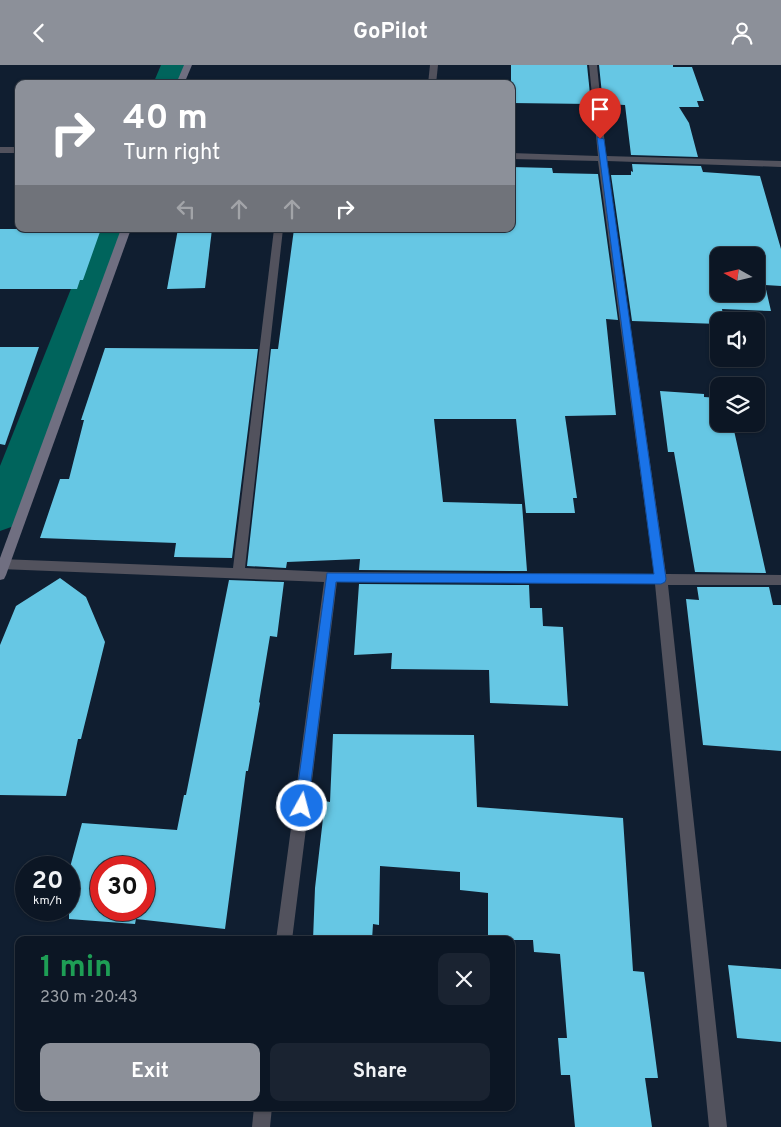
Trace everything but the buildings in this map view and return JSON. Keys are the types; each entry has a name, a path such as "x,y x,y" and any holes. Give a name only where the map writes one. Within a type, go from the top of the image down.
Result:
{"street":[{"path":"182,80 188,65"},
{"path":"432,80 434,65"},
{"path":"593,65 602,157 661,579 718,1127"},
{"path":"0,150 15,150"},
{"path":"515,156 602,157 781,164"},
{"path":"125,232 1,568 331,577 781,580"},
{"path":"238,574 279,232"},
{"path":"285,936 331,577"},
{"path":"261,1127 263,1111"}],"waterway":[{"path":"168,80 174,65"},
{"path":"0,515 109,232"}],"route":[{"path":"302,806 331,577 661,579 600,139"}]}
